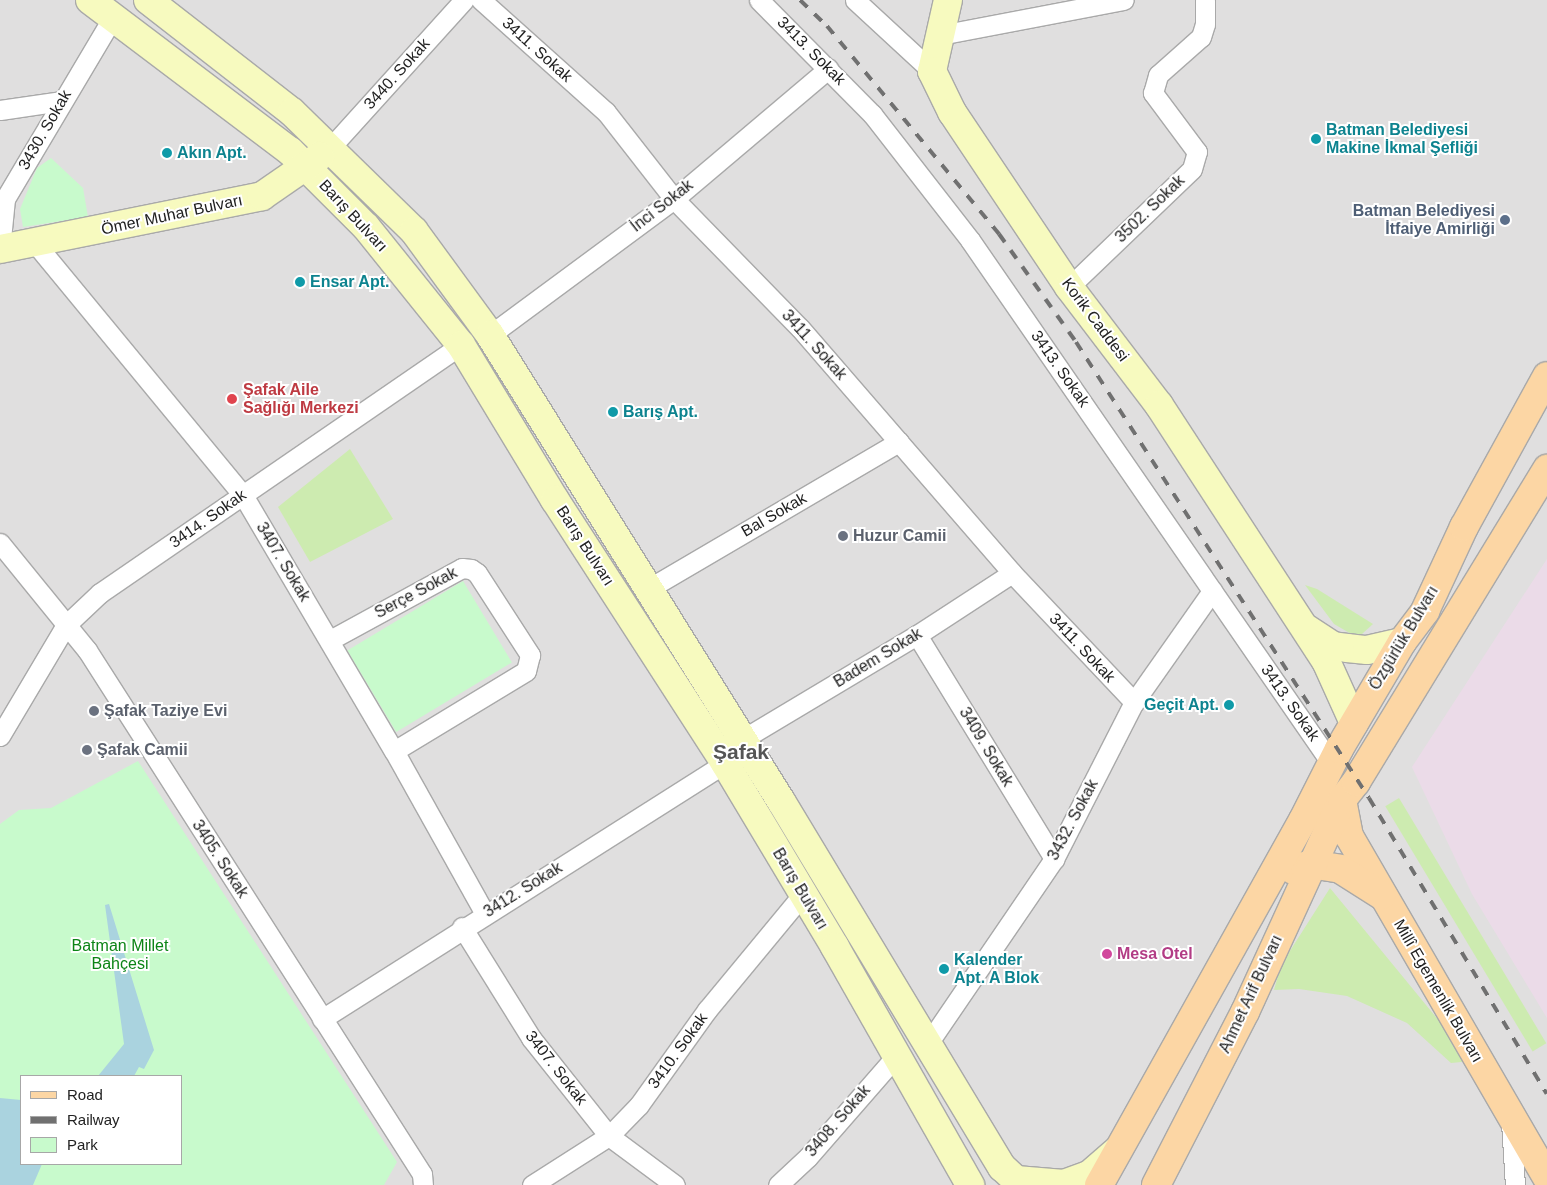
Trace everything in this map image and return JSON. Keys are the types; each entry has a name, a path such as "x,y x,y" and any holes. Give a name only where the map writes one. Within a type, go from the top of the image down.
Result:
{"main road":[{"name":"Barış Bulvarı","path":"90,0 290,151 366,227 461,345 555,500 725,763 803,894 970,1185"},
{"name":"Barış Bulvarı","path":"148,0 292,112 414,231 490,335 743,739 927,1046 1002,1167 1019,1182"},
{"path":"932,71 948,0"},
{"name":"Korik Caddesi","path":"932,71 952,112 1069,288 1160,405 1330,669 1354,723"},
{"name":"Ömer Muhar Bulvarı","path":"0,249 262,196 331,148"},
{"name":"Özgürlük Bulvarı","path":"1270,878 1354,723 1402,642 1424,611 1464,527 1547,376"},
{"name":"Özgürlük Bulvarı","path":"1342,800 1356,782 1547,469"},
{"name":"Korik Caddesi","path":"1303,626 1333,646 1367,650 1402,642"},
{"name":"Ahmet Arif Bulvarı","path":"1156,1185 1245,1012 1310,864 1342,800"},
{"name":"Millî Egemenlik Bulvarı","path":"1342,800 1349,836 1511,1120 1547,1177"},
{"path":"1099,1185 1270,878 1310,864 1340,869 1384,896"},
{"path":"1019,1182 1064,1184 1089,1175 1117,1151"}],"street":[{"name":"3440. Sokak","path":"331,148 464,0"},
{"name":"3411. Sokak","path":"481,0 606,112 674,199 800,328 1012,573 1134,702"},
{"name":"3413. Sokak","path":"759,0 872,114 970,240 1331,763"},
{"path":"855,0 932,71"},
{"path":"940,35 1124,0"},
{"name":"3502. Sokak","path":"1069,288 1192,169 1197,152 1153,93 1158,76 1201,37 1206,24 1205,0"},
{"name":"3430. Sokak","path":"0,249 5,199 113,17"},
{"name":"İnci Sokak","path":"490,335 674,199 828,69"},
{"path":"0,110 62,101"},
{"name":"3407. Sokak","path":"35,243 243,495 330,640 485,914"},
{"name":"3414. Sokak","path":"0,736 66,625 100,593 461,345"},
{"name":"Bal Sokak","path":"648,588 899,442"},
{"name":"3405. Sokak","path":"0,543 87,650 422,1174 423,1185"},
{"name":"Serçe Sokak","path":"330,640 462,568 477,572 530,655 526,671 394,751"},
{"name":"Badem Sokak","path":"743,739 917,635 1012,573"},
{"name":"3432. Sokak","path":"927,1046 1054,859 1134,702 1212,591"},
{"name":"3409. Sokak","path":"917,635 1054,859"},
{"name":"3412. Sokak","path":"322,1019 462,928 725,763"},
{"name":"3410. Sokak","path":"532,1185 609,1136 638,1104 707,1010 803,894"},
{"name":"3407. Sokak","path":"462,928 531,1038 609,1136 675,1185"},
{"name":"3408. Sokak","path":"778,1185 808,1157 897,1056"},
{"path":"1511,1120 1515,1185"}],"shaded area":[{"path":"0,0 1547,0 1547,1185 0,1185"},
{"path":"1547,559 1547,1018 1472,894 1412,767"}],"green space":[{"path":"51,158 83,188 88,217 23,227 20,209 37,168"},
{"path":"350,449 393,519 310,562 278,507"},
{"path":"463,581 512,662 396,732 347,651"},
{"path":"1305,585 1317,589 1373,624 1362,634 1353,635 1334,624"},
{"name":"Batman Millet Bahçesi","path":"138,761 397,1162 384,1185 0,1185 0,824 19,810 51,808"},
{"path":"1399,798 1546,1043 1533,1051 1385,806"},
{"path":"1330,888 1472,1061 1451,1063 1407,1023 1347,996 1299,989 1274,990 1281,965"}],"water":[{"path":"109,904 154,1050 144,1069 139,1067 135,1075 99,1075 124,1044 105,905"},
{"path":"0,1098 20,1100 20,1165 42,1165 33,1185 0,1185"}],"railway":[{"path":"800,0 827,26 999,234 1076,342 1369,798 1547,1094"}],"place":[{"name":"Batman Belediyesi Makine İkmal Şefliği","path":"1316,139"},
{"name":"Akın Apt.","path":"167,153"},
{"name":"Batman Belediyesi İtfaiye Amirliği","path":"1505,220"},
{"name":"Ensar Apt.","path":"300,282"},
{"name":"Şafak Aile Sağlığı Merkezi","path":"232,399"},
{"name":"Barış Apt.","path":"613,412"},
{"name":"Huzur Camii","path":"843,536"},
{"name":"Geçit Apt.","path":"1229,705"},
{"name":"Şafak Taziye Evi","path":"94,711"},
{"name":"Şafak Camii","path":"87,750"},
{"name":"Mesa Otel","path":"1107,954"},
{"name":"Kalender Apt. A Blok","path":"944,969"}],"district":[{"name":"Şafak","path":"741,752"}]}
